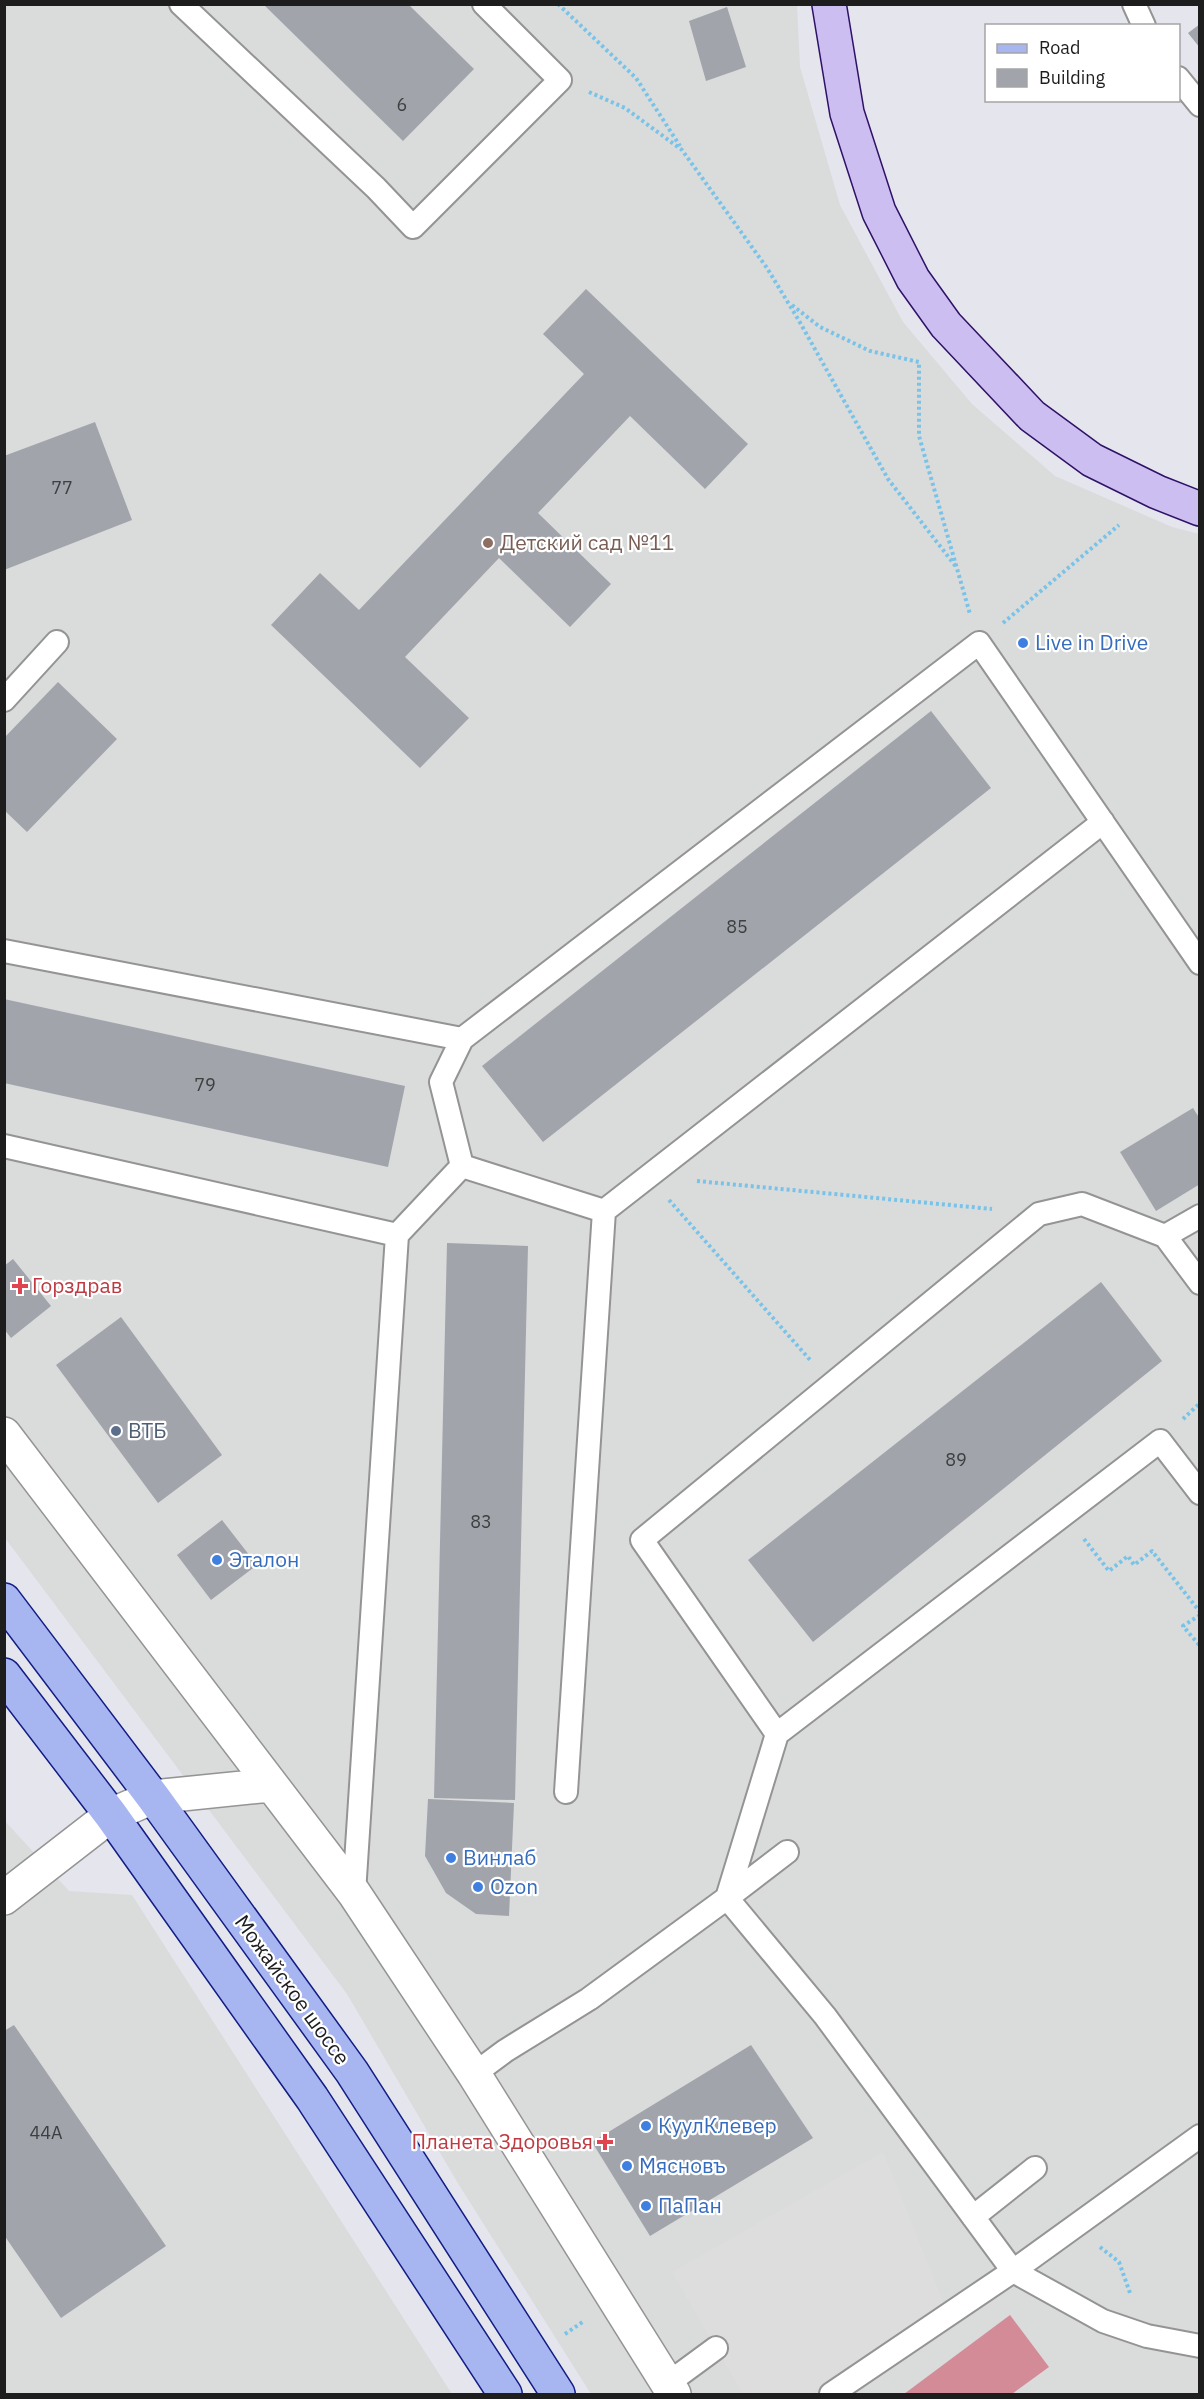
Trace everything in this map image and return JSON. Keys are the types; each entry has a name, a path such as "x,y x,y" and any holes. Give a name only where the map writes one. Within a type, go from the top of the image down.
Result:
{"main road":[{"path":"829,4 847,113 879,212 913,279 946,325 1032,416 1092,460 1157,492 1200,509"},
{"name":"Можайское шоссе","path":"4,1600 153,1797 352,2072 558,2394"},
{"path":"4,1676 111,1815 312,2098 505,2394"}],"street":[{"path":"4,1434 354,1893 474,2074 671,2389"},
{"path":"4,1898 111,1815 153,1797 271,1785"}],"lane":[{"path":"181,4 376,188 413,227 560,80 484,4"},
{"path":"1134,4 1143,24"},
{"path":"1180,79 1200,105"},
{"path":"4,700 57,642"},
{"path":"462,1166 441,1082 462,1039 979,643 1200,963"},
{"path":"566,1792 604,1211 1103,822"},
{"path":"4,951 462,1039"},
{"path":"4,1146 397,1235"},
{"path":"462,1166 604,1211"},
{"path":"354,1893 397,1235 462,1166"},
{"path":"777,1734 642,1540 1039,1214 1082,1204 1165,1236 1200,1283"},
{"path":"1165,1236 1200,1216"},
{"path":"727,1898 777,1734 1160,1441 1200,1493"},
{"path":"474,2074 505,2051 589,2000 787,1852"},
{"path":"727,1898 825,2016 1013,2271 1103,2321 1147,2336 1200,2346"},
{"path":"831,2394 1013,2271 1200,2136"},
{"path":"973,2217 1035,2168"},
{"path":"671,2389 716,2348"}],"path":[{"path":"558,4 636,78 682,150 767,268 888,479 957,568"},
{"path":"560,80 625,108 682,150"},
{"path":"788,302 820,327 870,351 919,362 919,436 979,643 1119,525"},
{"path":"649,1177 1039,1214"},
{"path":"649,1177 831,1384"},
{"path":"1064,1513 1109,1571 1128,1556 1134,1564 1152,1551 1200,1614 1183,1626 1200,1646"},
{"path":"1119,2262 1128,2292 1139,2297"}],"shaded area":[{"path":"5,5 797,5 800,67 840,205 903,322 972,404 1055,476 1172,527 1199,534 1199,2394 591,2394 459,2185 347,1994 5,1538"},
{"path":"4,1820 69,1891 132,1895 452,2394 5,2394"},
{"path":"883,2152 944,2304 810,2394 743,2394 672,2272"},
{"path":"1010,2315 1049,2367 1012,2394 904,2394"}],"building":[{"path":"263,4 408,4 474,69 403,141"},
{"path":"727,7 746,67 706,81 689,21"},
{"path":"1200,24 1200,48 1188,33"},
{"path":"586,289 748,444 705,489 630,416 538,513 611,584 570,627 499,558 405,657 469,718 420,768 271,625 320,573 359,610 584,374 543,334"},
{"path":"95,422 132,520 4,570 4,456"},
{"path":"58,682 117,739 27,832 4,810 4,738"},
{"path":"931,711 991,788 543,1142 482,1066"},
{"path":"4,999 405,1086 388,1167 4,1083"},
{"path":"1193,1108 1200,1119 1200,1184 1156,1211 1120,1152"},
{"path":"447,1243 528,1246 515,1800 434,1798"},
{"name":"Горздрав","path":"13,1259 51,1306 11,1338 4,1329 4,1266"},
{"path":"1101,1282 1162,1361 813,1642 748,1560"},
{"path":"121,1317 222,1455 158,1503 56,1365"},
{"name":"Эталон","path":"222,1520 257,1565 211,1600 177,1555"},
{"path":"428,1799 514,1803 509,1916 476,1914 446,1893 425,1856"},
{"path":"14,2025 166,2246 61,2318 4,2235 4,2031"},
{"path":"751,2045 813,2138 650,2236 592,2142"}],"place":[{"name":"Детский сад №11","path":"488,543"},
{"name":"Live in Drive","path":"1023,643"},
{"name":"Горздрав","path":"20,1286"},
{"name":"ВТБ","path":"116,1431"},
{"name":"Эталон","path":"217,1560"},
{"name":"Винлаб","path":"451,1858"},
{"name":"Ozon","path":"478,1887"},
{"name":"КуулКлевер","path":"646,2126"},
{"name":"Планета Здоровья","path":"605,2142"},
{"name":"Мясновъ","path":"627,2166"},
{"name":"ПаПан","path":"646,2206"}]}
